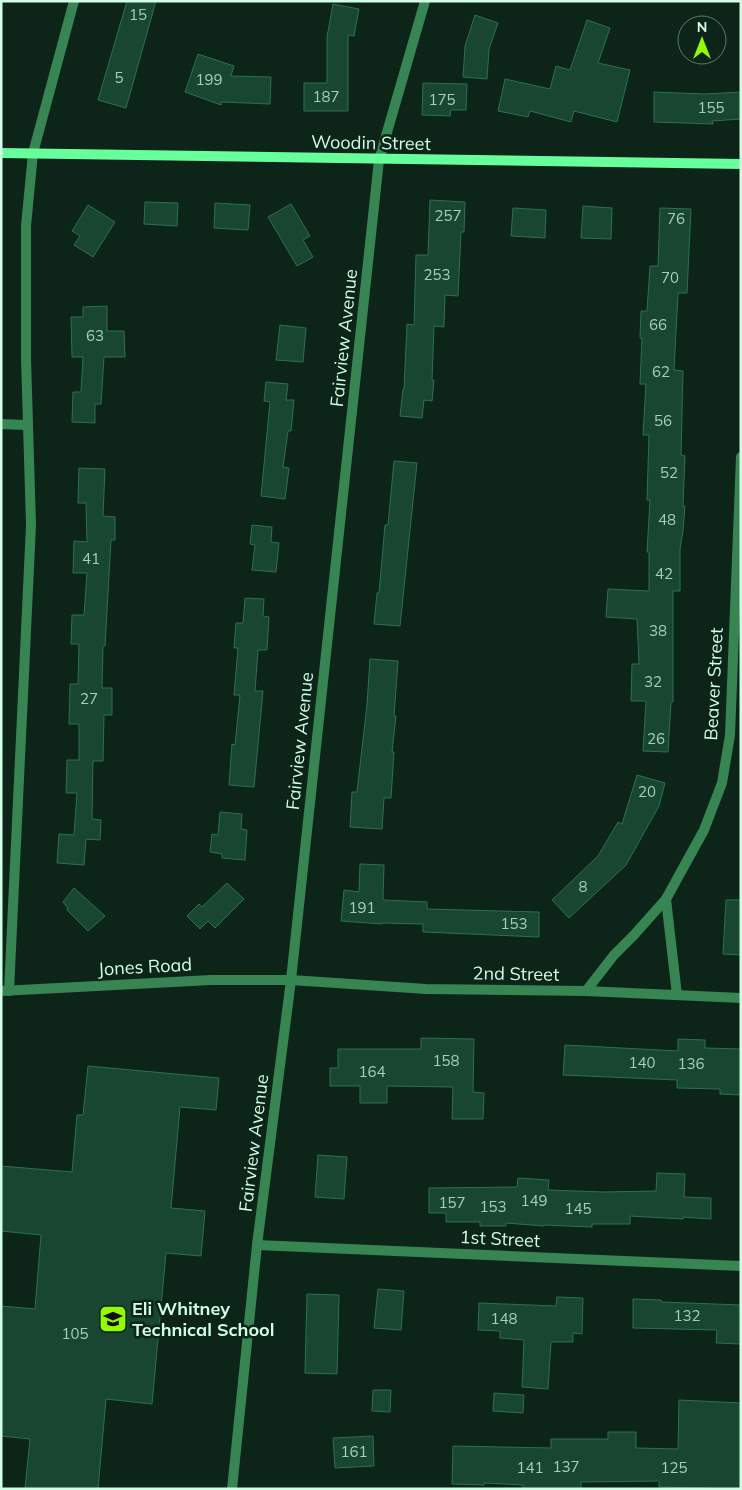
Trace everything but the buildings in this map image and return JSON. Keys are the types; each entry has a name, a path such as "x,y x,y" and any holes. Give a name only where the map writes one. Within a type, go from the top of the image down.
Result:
{"main road":[{"name":"Woodin Street","path":"1,153 741,164"}],"street":[{"path":"5,991 31,525 27,424 26,226 33,154 74,1"},
{"name":"Fairview Avenue","path":"232,1489 257,1245 291,980 379,160 425,1"},
{"path":"1,424 27,424"},
{"name":"Beaver Street","path":"586,991 614,955 666,899 704,830 722,783 730,735 741,457"},
{"path":"730,735 741,736"},
{"path":"666,899 677,995"},
{"name":"Jones Road","path":"5,991 211,980 291,980"},
{"name":"2nd Street","path":"291,980 426,989 586,991 741,998"},
{"name":"1st Street","path":"257,1245 741,1266"}],"place":[{"name":"Eli Whitney Technical School","path":"113,1319"}]}
